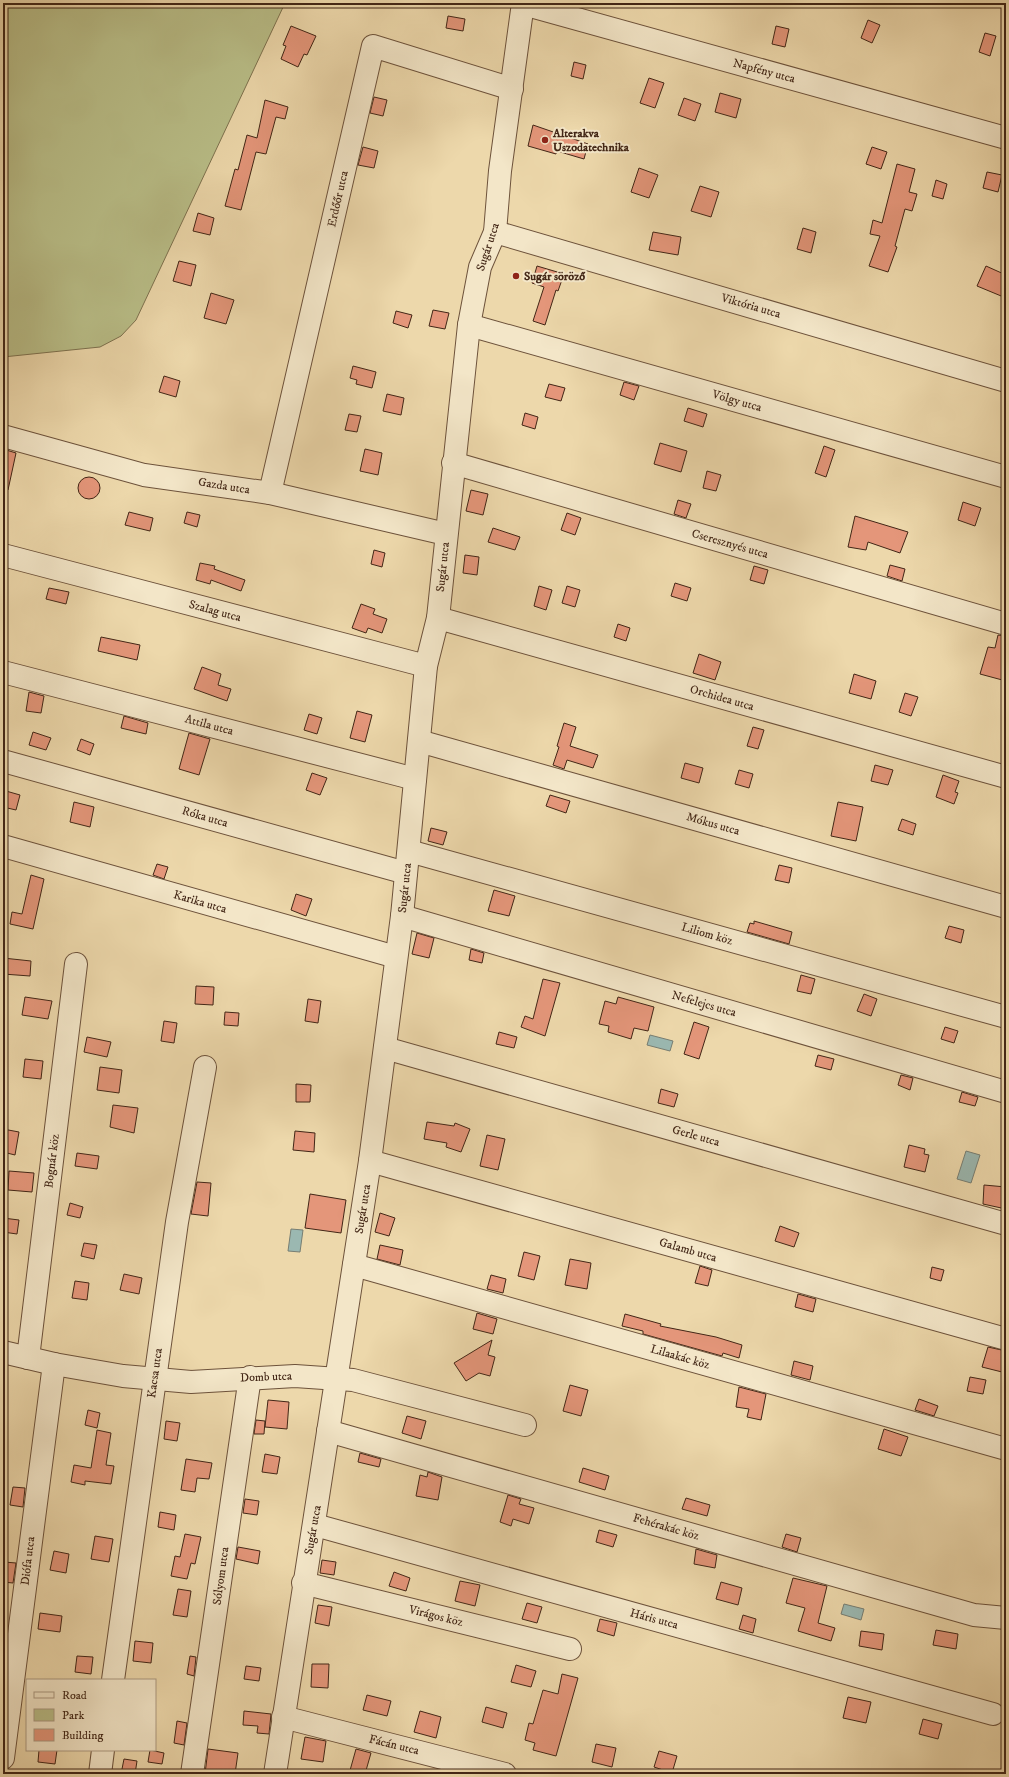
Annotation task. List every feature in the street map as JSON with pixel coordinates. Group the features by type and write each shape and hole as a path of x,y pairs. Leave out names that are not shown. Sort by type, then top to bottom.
{"street":[{"name":"Sugár utca","path":"275,1774 303,1583 315,1525 335,1379 370,1161 402,916 426,666 438,618 453,464 469,325 480,268 495,232 500,171 523,4"},
{"name":"Napfény utca","path":"523,4 1006,138"},
{"name":"Erdőőr utca","path":"270,493 373,46 512,89"},
{"name":"Viktória utca","path":"495,232 1006,381"},
{"name":"Völgy utca","path":"469,325 1006,477"},
{"name":"Gazda utca","path":"3,436 144,474 270,493 446,534"},
{"name":"Cseresznyés utca","path":"453,464 1006,624"},
{"name":"Szalag utca","path":"3,555 426,666"},
{"name":"Orchidea utca","path":"438,618 1006,777"},
{"name":"Attila utca","path":"3,672 415,779"},
{"name":"Mókus utca","path":"419,741 1006,907"},
{"name":"Róka utca","path":"3,761 406,873"},
{"name":"Karika utca","path":"3,846 396,957"},
{"name":"Liliom köz","path":"409,851 1006,1017"},
{"name":"Nefelejcs utca","path":"402,916 1006,1092"},
{"name":"Bognár köz","path":"28,1358 76,964"},
{"name":"Gerle utca","path":"385,1048 1006,1224"},
{"name":"Kacsa utca","path":"113,1679 177,1222 205,1067"},
{"name":"Galamb utca","path":"370,1161 1006,1339"},
{"name":"Lilaakác köz","path":"354,1265 1006,1449"},
{"name":"Domb utca","path":"3,1352 54,1364 123,1376 191,1382 250,1377 295,1376 353,1380 525,1425"},
{"name":"Diófa utca","path":"3,1758 54,1364"},
{"name":"Sólyom utca","path":"192,1774 250,1377"},
{"name":"Fehérakác köz","path":"328,1431 974,1615 1006,1618"},
{"name":"Háris utca","path":"315,1525 993,1714"},
{"name":"Virágos köz","path":"303,1583 570,1649"},
{"name":"Fácán utca","path":"284,1717 505,1774"},
{"path":"100,1774 103,1751"}],"green space":[{"path":"3,3 285,3 136,320 121,336 100,347 3,357"}],"water":[{"path":"650,1035 673,1041 670,1051 647,1045"},
{"path":"966,1151 980,1155 971,1183 957,1179"},
{"path":"291,1229 303,1230 300,1252 288,1251"},
{"path":"844,1604 864,1609 861,1620 841,1614"}],"building":[{"path":"448,16 465,19 463,31 446,28"},
{"path":"868,20 880,25 872,43 861,38"},
{"path":"291,26 316,36 307,55 304,54 298,67 281,59 286,46 283,45"},
{"path":"776,26 789,29 785,47 772,44"},
{"path":"985,33 996,36 990,56 979,52"},
{"path":"574,62 586,65 583,79 571,76"},
{"path":"649,78 664,83 655,108 640,103"},
{"path":"720,93 741,99 736,118 715,112"},
{"path":"374,97 387,100 383,116 370,113"},
{"path":"684,98 701,104 695,121 678,115"},
{"path":"265,100 288,107 285,119 276,117 266,154 256,152 241,210 225,206 235,169 238,170 247,135 257,138"},
{"path":"533,125 588,144 584,159 557,151 556,154 528,146"},
{"path":"363,147 378,151 374,168 358,165"},
{"path":"872,147 887,152 881,169 866,164"},
{"path":"897,164 915,169 909,192 917,194 912,211 905,209 895,246 897,247 888,272 869,266 880,236 870,234 873,220 882,223"},
{"path":"639,168 658,175 649,198 631,192"},
{"path":"987,172 1002,175 998,192 983,188"},
{"path":"936,180 947,184 943,199 932,196"},
{"path":"700,186 719,192 711,217 691,211"},
{"path":"198,213 214,218 210,235 193,231"},
{"path":"803,228 816,232 811,253 797,249"},
{"path":"653,232 681,237 678,255 649,250"},
{"path":"179,261 196,265 191,286 173,281"},
{"path":"537,266 564,274 558,291 556,290 545,325 533,321 544,287 532,283"},
{"path":"986,266 1006,275 1006,298 977,286"},
{"path":"211,293 234,300 226,324 204,318"},
{"path":"433,310 449,313 445,329 429,326"},
{"path":"396,311 412,315 408,328 393,323"},
{"path":"353,366 376,372 372,388 356,384 357,380 350,378"},
{"path":"164,376 180,381 176,397 159,392"},
{"path":"624,382 639,386 634,400 620,395"},
{"path":"549,384 565,388 561,401 545,397"},
{"path":"387,394 404,398 401,415 383,411"},
{"path":"688,408 707,414 703,427 684,421"},
{"path":"525,413 538,417 535,429 522,425"},
{"path":"349,414 361,416 357,432 345,430"},
{"path":"660,443 687,451 681,472 654,464"},
{"path":"824,446 835,450 826,477 815,473"},
{"path":"3,449 16,453 8,490 3,489"},
{"path":"365,449 382,453 378,475 360,471"},
{"path":"707,471 721,475 716,491 703,488"},
{"path":"89,477 97,480 100,488 97,496 89,499 81,496 78,488 81,480"},
{"path":"471,490 488,494 483,515 466,511"},
{"path":"678,500 691,504 686,518 674,514"},
{"path":"963,502 981,508 975,526 958,520"},
{"path":"129,512 153,518 150,531 125,525"},
{"path":"187,512 200,515 197,527 184,523"},
{"path":"567,513 581,518 575,535 561,530"},
{"path":"855,516 908,532 900,553 868,542 866,550 848,547"},
{"path":"493,528 520,537 515,550 488,542"},
{"path":"374,550 385,553 382,567 371,564"},
{"path":"465,555 479,557 477,575 463,573"},
{"path":"200,563 215,566 214,569 245,580 241,591 211,580 210,584 196,580"},
{"path":"890,565 905,569 902,581 887,576"},
{"path":"754,566 768,570 764,584 750,580"},
{"path":"675,583 691,588 687,601 671,596"},
{"path":"539,586 552,590 546,610 534,606"},
{"path":"567,586 580,590 575,607 562,603"},
{"path":"49,588 69,592 66,604 46,599"},
{"path":"361,604 375,609 373,614 387,619 382,633 368,628 366,633 352,628"},
{"path":"618,624 630,628 626,641 614,637"},
{"path":"998,635 1006,636 1006,681 980,674 988,647 995,648"},
{"path":"101,637 140,645 137,660 98,651"},
{"path":"699,654 721,662 715,680 693,673"},
{"path":"202,667 221,674 218,685 231,689 227,701 194,689"},
{"path":"854,674 876,681 871,699 849,693"},
{"path":"29,692 44,696 41,713 26,711"},
{"path":"905,693 918,697 911,716 899,712"},
{"path":"357,711 372,715 365,742 350,738"},
{"path":"309,714 322,718 317,734 304,730"},
{"path":"124,716 148,723 146,734 121,728"},
{"path":"564,723 576,727 570,746 598,755 593,768 567,760 564,769 553,765 559,747 557,746"},
{"path":"753,727 764,730 758,749 747,746"},
{"path":"33,732 51,738 46,750 29,745"},
{"path":"189,733 210,739 199,775 179,769"},
{"path":"81,739 94,744 90,755 77,750"},
{"path":"685,763 703,768 699,783 681,778"},
{"path":"875,765 893,770 888,785 871,781"},
{"path":"739,770 753,774 749,788 735,784"},
{"path":"312,773 327,778 320,795 306,790"},
{"path":"943,775 959,781 955,792 958,793 954,804 936,797"},
{"path":"6,791 20,795 16,810 3,807"},
{"path":"550,795 570,801 566,813 546,806"},
{"path":"74,802 94,807 90,827 70,822"},
{"path":"838,802 863,807 856,841 831,836"},
{"path":"902,819 916,824 913,835 898,830"},
{"path":"431,828 447,832 443,845 428,841"},
{"path":"157,864 168,867 164,879 153,875"},
{"path":"779,865 792,868 789,883 775,880"},
{"path":"31,875 44,879 33,929 10,924 12,912 22,914"},
{"path":"494,890 515,896 509,916 488,911"},
{"path":"296,894 312,899 306,916 291,910"},
{"path":"754,921 792,932 789,944 747,932 750,923 754,924"},
{"path":"949,926 964,930 961,943 945,938"},
{"path":"417,933 434,938 429,958 412,954"},
{"path":"471,949 484,953 482,963 469,960"},
{"path":"3,958 31,961 30,976 3,974"},
{"path":"801,975 815,979 811,994 797,991"},
{"path":"543,979 560,983 545,1036 521,1027 525,1016 533,1019"},
{"path":"196,986 214,987 213,1005 195,1004"},
{"path":"864,994 877,999 871,1016 857,1011"},
{"path":"25,997 52,1001 48,1019 22,1015"},
{"path":"618,997 654,1007 648,1031 634,1028 631,1039 608,1032 609,1026 599,1024 605,1001 616,1004"},
{"path":"308,999 321,1001 318,1023 305,1021"},
{"path":"225,1012 239,1013 238,1026 224,1025"},
{"path":"164,1021 177,1023 174,1043 161,1041"},
{"path":"694,1022 709,1027 699,1059 684,1054"},
{"path":"945,1027 958,1031 954,1043 941,1039"},
{"path":"499,1032 517,1037 514,1048 496,1044"},
{"path":"87,1037 111,1042 107,1057 84,1052"},
{"path":"818,1055 834,1059 831,1070 815,1066"},
{"path":"25,1059 43,1061 41,1079 23,1077"},
{"path":"100,1067 122,1070 119,1093 97,1090"},
{"path":"901,1075 913,1078 910,1090 898,1085"},
{"path":"296,1084 311,1085 310,1102 296,1102"},
{"path":"661,1089 678,1094 674,1107 658,1103"},
{"path":"962,1092 978,1097 975,1106 959,1102"},
{"path":"113,1105 138,1108 134,1133 110,1127"},
{"path":"427,1122 454,1126 455,1123 470,1129 461,1152 446,1147 447,1143 424,1139"},
{"path":"3,1129 19,1132 15,1155 3,1152"},
{"path":"295,1131 315,1133 314,1152 293,1150"},
{"path":"487,1135 505,1139 498,1170 480,1166"},
{"path":"909,1145 925,1149 924,1154 929,1155 925,1172 904,1167"},
{"path":"77,1153 99,1156 97,1169 75,1166"},
{"path":"9,1171 34,1173 32,1192 8,1190"},
{"path":"197,1182 211,1183 208,1216 191,1214"},
{"path":"984,1185 1006,1187 1006,1209 983,1204"},
{"path":"310,1194 346,1200 341,1233 305,1228"},
{"path":"70,1203 83,1207 80,1218 67,1215"},
{"path":"380,1213 395,1218 389,1236 375,1232"},
{"path":"3,1218 19,1220 17,1234 3,1232"},
{"path":"780,1226 799,1233 794,1247 775,1241"},
{"path":"84,1243 97,1245 94,1259 81,1256"},
{"path":"380,1245 403,1250 400,1265 377,1259"},
{"path":"524,1252 540,1256 534,1280 518,1276"},
{"path":"570,1259 591,1263 587,1289 565,1285"},
{"path":"700,1266 712,1270 708,1286 695,1283"},
{"path":"932,1267 944,1270 941,1281 930,1278"},
{"path":"124,1274 142,1278 139,1294 120,1290"},
{"path":"491,1275 506,1279 503,1293 487,1289"},
{"path":"75,1281 89,1283 87,1300 72,1298"},
{"path":"798,1294 816,1299 813,1312 795,1307"},
{"path":"477,1313 497,1319 493,1334 473,1329"},
{"path":"625,1314 661,1324 660,1326 716,1337 742,1345 739,1358 723,1353 722,1356 643,1334 643,1331 622,1326"},
{"path":"492,1340 488,1355 495,1357 490,1376 479,1373 466,1381 454,1363"},
{"path":"988,1347 1006,1351 1002,1372 982,1367"},
{"path":"794,1361 813,1366 810,1380 791,1375"},
{"path":"970,1377 986,1380 983,1394 967,1391"},
{"path":"570,1385 588,1390 581,1416 563,1411"},
{"path":"739,1387 766,1394 761,1420 747,1417 749,1409 736,1407"},
{"path":"919,1399 938,1406 934,1416 915,1410"},
{"path":"268,1400 289,1402 287,1429 265,1427"},
{"path":"88,1410 100,1413 97,1428 85,1425"},
{"path":"407,1416 426,1421 421,1439 402,1433"},
{"path":"256,1420 265,1421 264,1434 254,1434"},
{"path":"166,1421 180,1423 177,1441 164,1439"},
{"path":"884,1429 908,1437 901,1456 878,1449"},
{"path":"97,1430 111,1433 106,1465 114,1466 111,1484 85,1481 85,1485 71,1482 74,1465 91,1468"},
{"path":"360,1453 381,1459 379,1467 358,1462"},
{"path":"265,1454 280,1457 277,1474 262,1472"},
{"path":"186,1459 212,1463 209,1479 197,1478 195,1492 181,1490"},
{"path":"583,1468 609,1476 605,1490 579,1482"},
{"path":"428,1472 442,1477 438,1500 416,1496 420,1475 427,1477"},
{"path":"13,1487 25,1488 23,1507 10,1505"},
{"path":"508,1495 521,1499 519,1504 534,1508 529,1524 513,1519 511,1526 500,1522"},
{"path":"686,1498 710,1505 707,1516 682,1509"},
{"path":"245,1499 259,1501 257,1515 243,1513"},
{"path":"160,1512 176,1515 174,1530 158,1527"},
{"path":"599,1530 617,1535 613,1547 596,1542"},
{"path":"185,1534 201,1537 195,1564 191,1563 187,1579 171,1576 175,1556 180,1557"},
{"path":"786,1534 801,1538 797,1552 782,1547"},
{"path":"95,1536 113,1539 109,1562 91,1559"},
{"path":"238,1547 260,1551 258,1564 236,1559"},
{"path":"696,1549 717,1555 715,1568 694,1564"},
{"path":"54,1551 69,1554 66,1573 50,1570"},
{"path":"322,1560 336,1562 334,1575 320,1573"},
{"path":"4,1562 16,1563 13,1583 3,1582"},
{"path":"394,1572 410,1578 406,1591 389,1586"},
{"path":"793,1578 827,1586 818,1623 835,1628 831,1641 798,1631 805,1608 786,1603"},
{"path":"460,1581 480,1585 475,1606 455,1601"},
{"path":"721,1582 742,1588 738,1605 716,1599"},
{"path":"178,1589 191,1591 187,1617 173,1615"},
{"path":"527,1603 542,1607 537,1623 522,1619"},
{"path":"318,1605 332,1607 329,1626 315,1623"},
{"path":"40,1613 62,1616 60,1632 38,1629"},
{"path":"743,1615 756,1619 753,1633 739,1629"},
{"path":"600,1619 617,1623 614,1636 597,1631"},
{"path":"936,1630 958,1634 956,1649 933,1645"},
{"path":"861,1631 884,1634 882,1650 859,1646"},
{"path":"135,1641 153,1643 151,1663 133,1661"},
{"path":"77,1656 93,1657 91,1674 75,1672"},
{"path":"190,1656 196,1657 194,1676 187,1674"},
{"path":"312,1664 329,1664 328,1688 311,1687"},
{"path":"516,1665 536,1671 531,1687 511,1682"},
{"path":"246,1666 261,1668 259,1681 244,1679"},
{"path":"562,1674 578,1678 556,1756 533,1750 535,1743 525,1740 529,1723 533,1724 543,1690 558,1694"},
{"path":"367,1695 391,1701 387,1716 363,1710"},
{"path":"848,1697 871,1702 866,1723 843,1718"},
{"path":"486,1707 507,1713 503,1728 482,1722"},
{"path":"244,1711 271,1714 269,1734 257,1733 258,1726 243,1725"},
{"path":"420,1711 441,1717 436,1738 414,1732"},
{"path":"923,1719 942,1724 938,1739 919,1734"},
{"path":"177,1721 187,1723 184,1745 174,1743"},
{"path":"305,1737 326,1741 323,1762 301,1759"},
{"path":"596,1744 616,1748 612,1767 592,1762"},
{"path":"208,1749 238,1753 235,1774 205,1774"},
{"path":"356,1749 371,1753 365,1774 349,1774"},
{"path":"39,1751 57,1751 55,1764 38,1762"},
{"path":"150,1751 164,1753 162,1764 148,1762"},
{"path":"659,1751 677,1756 672,1773 654,1767"},
{"path":"124,1759 137,1761 135,1774 121,1774"}],"place":[{"name":"Alterakva Uszodatechnika","path":"545,140"},
{"name":"Sugár söröző","path":"516,276"}]}
